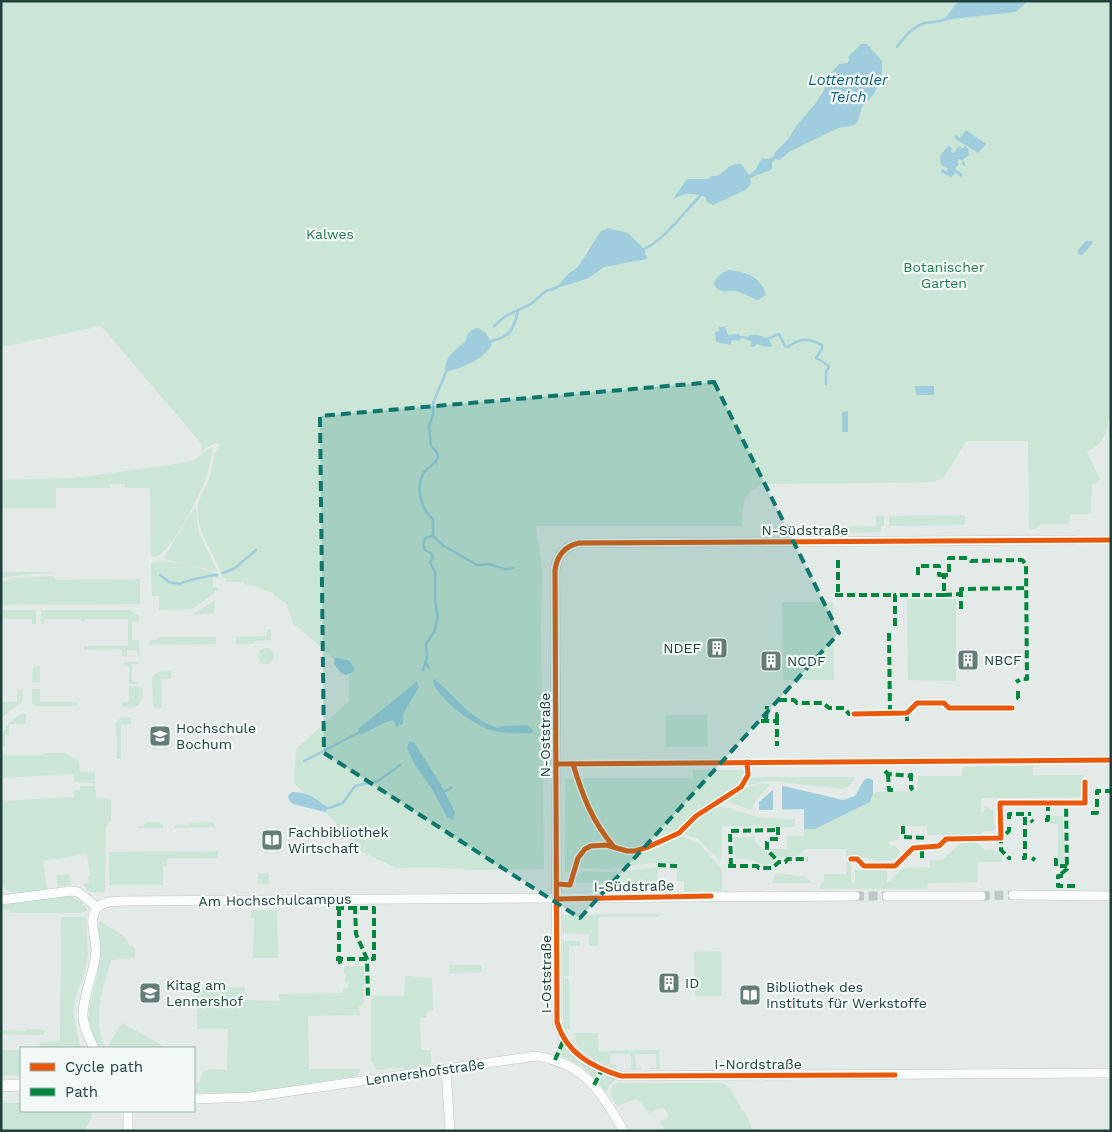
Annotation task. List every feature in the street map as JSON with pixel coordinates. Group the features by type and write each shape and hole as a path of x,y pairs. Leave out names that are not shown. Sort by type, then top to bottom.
{"street":[{"name":"N-Südstraße","path":"555,570 560,554 571,545 579,543 1072,540"},
{"name":"N-Oststraße","path":"555,570 557,899"},
{"path":"1,900 71,891 78,892 97,907 93,917 96,948 95,962 86,995 83,1017 94,1047"},
{"path":"1013,895 1111,896"},
{"name":"I-Südstraße","path":"557,899 855,896"},
{"path":"888,896 980,896"},
{"name":"Am Hochschulcampus","path":"97,907 103,903 122,902 557,899"},
{"name":"I-Oststraße","path":"557,899 557,1022 560,1031 571,1048 584,1060 602,1070 621,1076"},
{"name":"Lennershofstraße","path":"195,1099 250,1097 536,1056 555,1060 576,1069 594,1085 624,1131"},
{"path":"446,1069 450,1131"},
{"name":"I-Nordstraße","path":"621,1076 1111,1073"},
{"path":"1,1086 20,1086"},
{"path":"128,1112 128,1131"}],"highlighted area":[{"path":"714,382 839,633 580,918 324,753 320,416"}],"green space":[{"name":"Kalwes","path":"1,1 958,1 944,20 1016,12 1028,1 1111,1 1111,421 1109,417 1101,442 1087,452 1100,479 1096,484 1092,484 1091,514 1070,514 1069,524 1040,524 1036,529 1029,529 1028,441 966,441 944,477 934,482 764,484 752,490 745,500 742,512 742,526 536,526 542,569 544,869 396,868 358,850 331,818 294,783 296,749 349,701 349,673 294,625 287,607 288,605 274,595 274,593 260,589 260,587 244,584 244,582 226,582 226,578 222,578 203,534 198,515 199,501 210,477 215,455 220,444 215,443 201,451 201,443 101,326 1,347","holes":["849,60 873,95 862,107 855,125 838,128 789,152 780,160 775,159 766,173 758,173 751,178 750,185 746,190 713,205 699,195 682,194 687,179 703,180 714,177 724,172 727,168 749,175 755,170 762,158 768,159 773,157 775,152 788,139 815,104 824,90 828,77","588,248 647,258 604,267 587,279 557,287 568,274 577,268"]},
{"path":"213,447 205,480 194,504 171,543 157,557 151,557 150,488 125,488 125,484 110,484 110,488 56,488 56,508 1,508 1,480 73,478 176,464 193,461"},
{"path":"196,508 199,533 218,572 164,558 190,514"},
{"path":"965,515 965,525 889,526 889,516"},
{"path":"876,516 884,516 884,526 881,526 881,532 763,534 763,528 876,526"},
{"path":"163,561 189,565 218,574 220,578 213,577 213,587 218,587 218,591 215,591 215,593 192,609 159,610 159,596 152,596 151,563"},
{"path":"1,572 56,572 1,579"},
{"path":"53,576 56,580 140,579 140,604 1,605 1,582 15,578"},
{"path":"907,599 956,599 956,681 908,680"},
{"path":"215,600 214,614 193,614"},
{"path":"782,602 833,602 834,680 783,680"},
{"path":"1,610 36,610 36,624 32,624 32,619 1,619"},
{"path":"41,610 130,610 139,615 139,621 132,622 132,640 139,640 140,655 138,657 137,650 127,650 127,657 122,656 122,649 84,650 84,646 128,646 128,619 85,619 85,621 81,621 81,619 44,619 44,624 41,624"},
{"path":"267,629 271,629 271,640 254,641 254,644 236,644 236,637 267,636"},
{"path":"158,637 216,637 216,644 149,645 150,640 157,640"},
{"path":"263,648 269,648 274,653 272,662 263,664 258,659 258,653"},
{"path":"125,662 137,662 139,664 132,664 132,681 139,682 138,684 129,684 129,666 123,666"},
{"path":"40,666 40,683 32,682 33,667"},
{"path":"171,671 171,679 161,679 162,708 155,708 153,705 152,677 158,672"},
{"path":"129,686 143,687 141,701 132,707 122,706 122,702 129,702"},
{"path":"17,689 23,690 22,703 9,711 1,719 1,702 17,702"},
{"path":"32,689 40,689 40,702 77,702 77,706 34,706 32,704"},
{"path":"26,713 26,724 9,724 16,717"},
{"path":"666,715 707,715 708,747 666,747"},
{"path":"122,717 131,717 131,724 121,725 121,759 117,759 116,722"},
{"path":"9,724 9,735 5,735 5,747 3,746 3,735"},
{"path":"43,753 65,753 79,761 80,772 95,772 95,783 74,782 73,774 1,778 1,754 42,755"},
{"path":"1033,766 1033,775 1083,775 1083,797 981,798 981,812 983,813 985,807 994,810 993,822 996,827 993,831 984,831 980,835 927,835 927,826 899,826 899,840 889,841 889,845 895,846 900,851 897,857 886,861 851,855 851,882 855,882 855,870 887,870 887,882 891,882 894,876 902,869 912,867 930,868 930,860 943,859 963,842 973,841 985,850 992,849 1002,856 1002,862 978,862 977,882 928,883 927,889 820,889 821,883 824,882 824,874 847,874 846,849 804,849 800,854 779,858 770,849 787,849 787,836 803,836 804,829 815,829 870,802 873,794 877,792 917,790 918,776 962,776 963,767"},
{"path":"693,770 744,770 745,774 736,789 701,811 672,835 637,849 614,845 593,816 582,789 584,778 693,778"},
{"path":"748,777 854,777 854,781 847,788 842,789 771,781 746,785"},
{"path":"565,779 575,779 585,804 605,843 589,845 582,849 579,852 573,872 565,872"},
{"path":"771,784 756,800 751,810 725,800 734,792 759,785"},
{"path":"80,786 95,786 96,798 111,799 111,821 106,826 105,893 88,891 83,884 89,883 88,876 90,876 87,854 43,861 47,889 18,893 12,892 1,885 1,801 74,797 74,790 80,790"},
{"path":"716,807 765,818 795,819 795,827 722,826 721,861 698,839 683,832 698,817"},
{"path":"1050,816 1063,816 1064,865 1057,865 1058,824 1050,824"},
{"path":"146,822 159,822 163,824 163,828 139,828 139,826 144,826"},
{"path":"213,822 215,827 174,828 175,825"},
{"path":"679,836 696,841 722,870 722,891 684,892 684,881 677,881 677,863 651,863 608,869 584,868 576,871 580,859 585,852 592,848 636,852"},
{"path":"734,837 755,837 755,841 773,860 772,863 764,865 750,859 735,858"},
{"path":"218,851 218,858 167,858 167,866 163,867 163,885 109,885 109,852"},
{"path":"658,867 658,883 576,883 576,874 585,871 610,872"},
{"path":"258,873 269,873 269,884 258,884"},
{"path":"778,873 806,877 812,883 772,883 775,875"},
{"path":"69,874 71,885 58,887 56,875"},
{"path":"68,895 82,903 87,911 80,913 9,913 9,910 1,910 1,904"},
{"path":"253,910 277,910 278,958 253,958 254,918 251,918 251,912"},
{"path":"659,914 659,917 598,917 598,946 589,946 589,934 563,933 562,915"},
{"path":"61,917 86,917 88,955 73,1012 80,1047 39,1047 40,1042 60,1041"},
{"path":"100,921 126,938 130,946 135,948 135,958 111,960 108,970 99,1015 99,1027 106,1047 99,1047 90,1027 89,1018 89,1009 98,970 100,947 98,924"},
{"path":"563,941 580,941 580,946 569,946 569,976 563,977"},
{"path":"721,951 722,996 695,996 694,952"},
{"path":"449,965 482,965 482,972 449,974"},
{"path":"364,966 364,1002 359,1007 360,1015 308,1016 309,1069 361,1069 357,1076 252,1093 195,1093 195,1083 199,1083 203,1071 212,1069 227,1070 228,1029 197,1029 198,988 245,987 245,1000 280,1001 279,994 343,993 343,988 348,988 348,983 345,983 346,974 344,974 344,967"},
{"path":"405,976 432,978 433,1010 427,1011 427,1018 420,1018 421,1050 431,1050 431,1063 430,1065 404,1070 403,1067 377,1070 371,1061 371,996 404,996"},
{"path":"563,979 569,979 570,1029 564,1029 563,1023"},
{"path":"122,1023 165,1047 110,1047 108,1046"},
{"path":"27,1029 46,1030 43,1035 1,1034 1,1030 27,1031"},
{"path":"574,1033 598,1033 599,1051 659,1050 660,1069 650,1069 656,1068 656,1054 635,1054 636,1068 641,1068 641,1070 625,1069 631,1068 631,1054 610,1054 610,1064 616,1065 616,1068 603,1063 589,1056 578,1046"},
{"path":"564,1046 578,1061 597,1073 595,1078 583,1067 560,1055 561,1048"},
{"path":"1,1050 20,1050 20,1076 1,1076"},
{"path":"604,1075 616,1079 609,1085 606,1095 599,1083"},
{"path":"616,1083 722,1083 729,1088 742,1111 745,1112 753,1131 665,1131 660,1122 669,1117 663,1107 649,1114 641,1103 635,1099 617,1106 611,1091 611,1088"},
{"path":"1,1103 20,1103 20,1112 94,1112 85,1131 1,1131"}],"water":[{"path":"958,1 1028,1 1016,12 944,20"},
{"name":"Lottentaler Teich","path":"861,44 867,44 882,61 882,80 873,95 862,107 855,125 838,128 789,152 780,160 775,159 772,163 772,169 751,178 750,185 746,190 713,205 707,202 705,197 692,194 682,195 673,199 687,179 708,179 735,164 741,164 749,175 755,170 762,158 768,159 773,157 775,152 788,139 815,104 824,90 828,77 839,64 847,63 848,57"},
{"path":"966,130 986,144 978,153 954,138 956,135 960,138"},
{"path":"948,146 952,148 951,152 954,153 959,146 968,148 969,155 963,160 965,166 961,164 963,161 959,159 957,162 959,164 955,169 963,174 961,177 956,173 951,177 941,172 942,169 946,171 948,168 941,165 940,156"},
{"path":"608,228 628,233 644,249 647,259 604,267 587,279 556,288 568,274 577,268 601,231"},
{"path":"1086,241 1093,241 1082,255 1078,254 1078,250"},
{"path":"728,270 741,272 757,279 766,295 758,300 737,291 719,290 714,284 716,278"},
{"path":"719,327 725,327 728,335 739,334 741,339 739,341 731,341 731,345 716,342 715,332 719,331"},
{"path":"478,328 486,333 492,344 488,350 478,359 445,372 445,366 451,354 465,342 471,331"},
{"path":"749,335 763,336 772,346 765,347 758,344 753,347 750,346 752,342 747,339"},
{"path":"915,386 934,386 934,395 916,395"},
{"path":"848,411 848,432 842,432 842,412"},
{"path":"335,658 348,660 355,668 353,672 346,675 341,673 334,664"},
{"path":"435,679 468,711 485,723 498,728 502,726 528,725 534,731 532,733 503,733 477,724 449,704 436,688 433,681"},
{"path":"417,681 419,687 403,714 403,724 396,727 394,720 362,734 358,733 358,729"},
{"path":"409,741 414,742 441,785 455,812 453,820 447,817 432,789 415,765 407,748"},
{"path":"868,778 873,780 873,794 870,802 815,829 804,829 804,809 759,810 759,802 779,785 843,800 855,796 864,780"},
{"path":"292,792 308,795 329,808 325,812 293,804 288,796"}],"pier":[{"path":"778,782 782,783 782,812 773,812 773,786"}],"waterway":[{"path":"897,47 913,29 925,23 946,19"},
{"path":"641,250 649,247 665,234 701,195"},
{"path":"494,326 507,315 531,304 546,291 558,287"},
{"path":"491,341 503,337 511,331 518,310"},
{"path":"767,339 779,334 785,346 788,347 805,340 822,345 822,349 816,358 829,367 826,371 826,384"},
{"path":"741,337 747,338"},
{"path":"423,670 427,658 426,644 434,632 438,617 435,600 435,572 430,562 433,557 431,553 425,550 423,545 425,538 433,536 433,519 422,503 420,483 425,471 438,458 437,453 431,446 429,426 433,415 433,403 447,370"},
{"path":"433,536 444,546 477,565 489,564 505,569 514,568"},
{"path":"223,573 235,568 256,550"},
{"path":"160,575 169,582 180,584 217,575"},
{"path":"426,663 429,668"},
{"path":"304,761 360,732"},
{"path":"329,808 343,803 355,786 378,781 400,765"},
{"path":"443,792 451,788"}],"tunnel":[{"path":"981,896 1013,895"},
{"path":"855,896 887,896"}],"marked path":[{"path":"895,626 895,595 944,595 944,575 949,575 949,558 967,558 971,561 1022,560 1026,564 1027,679 1021,679 1016,682"},
{"path":"838,560 838,595"},
{"path":"918,575 918,566 939,566 939,575 944,575"},
{"path":"961,594 961,589 1026,588"},
{"path":"944,595 961,594 961,612"},
{"path":"835,595 895,595"},
{"path":"889,633 890,714"},
{"path":"1018,691 1018,698 1022,701"},
{"path":"779,700 794,700 797,703 823,703 829,708 844,708 849,714 858,713"},
{"path":"766,721 767,706"},
{"path":"907,713 907,725"},
{"path":"777,721 777,714 782,714"},
{"path":"761,721 777,721 777,746"},
{"path":"885,771 888,774 911,776"},
{"path":"911,773 911,788 913,790"},
{"path":"888,774 889,790 895,790"},
{"path":"1091,813 1097,813 1097,791 1111,791"},
{"path":"1045,820 1048,820 1048,803"},
{"path":"1061,874 1067,869 1066,803"},
{"path":"1009,819 1009,814 1031,814"},
{"path":"1022,858 1025,858 1025,814"},
{"path":"903,826 903,837 927,838"},
{"path":"778,827 778,839 770,839 767,842 767,850 779,862"},
{"path":"1009,827 1009,831 1001,838 1001,850 1011,858"},
{"path":"731,866 730,831 778,830"},
{"path":"922,848 922,858"},
{"path":"728,866 772,868 779,862 785,862 788,859 808,859"},
{"path":"1054,860 1056,860 1056,866 1067,866"},
{"path":"658,865 677,866"},
{"path":"1063,876 1058,876 1058,886 1076,886"},
{"path":"355,906 356,934 367,959 368,997"},
{"path":"336,908 374,908 374,959 336,959"},
{"path":"339,908 339,959 341,965"},
{"path":"555,1060 564,1039"},
{"path":"594,1085 602,1070"}],"cycle path":[{"path":"895,1075 621,1076 590,1063 574,1050 561,1033 557,1022 555,570 558,560 562,552 579,543 1111,540"},
{"path":"854,714 907,713 917,703 944,703 949,708 1012,708"},
{"path":"556,764 1111,760"},
{"path":"557,884 570,885 578,858 585,849 591,846 606,845 627,851 635,851 679,833 696,816 741,787 748,775 747,762"},
{"path":"573,764 589,808 600,828 614,847"},
{"path":"851,859 857,859 864,866 895,866 913,848 939,846 946,839 1001,838 1000,803 1085,803 1085,782"},
{"path":"557,899 711,896"}],"place":[{"name":"NDEF","path":"717,648"},
{"name":"NBCF","path":"968,660"},
{"name":"NCDF","path":"771,661"},
{"name":"Hochschule Bochum","path":"160,736"},
{"name":"Fachbibliothek Wirtschaft","path":"272,840"},
{"name":"ID","path":"669,983"},
{"name":"Kitag am Lennershof","path":"150,993"},
{"name":"Bibliothek des Instituts für Werkstoffe","path":"750,995"}],"park label":[{"name":"Botanischer Garten","path":"944,276"}]}
